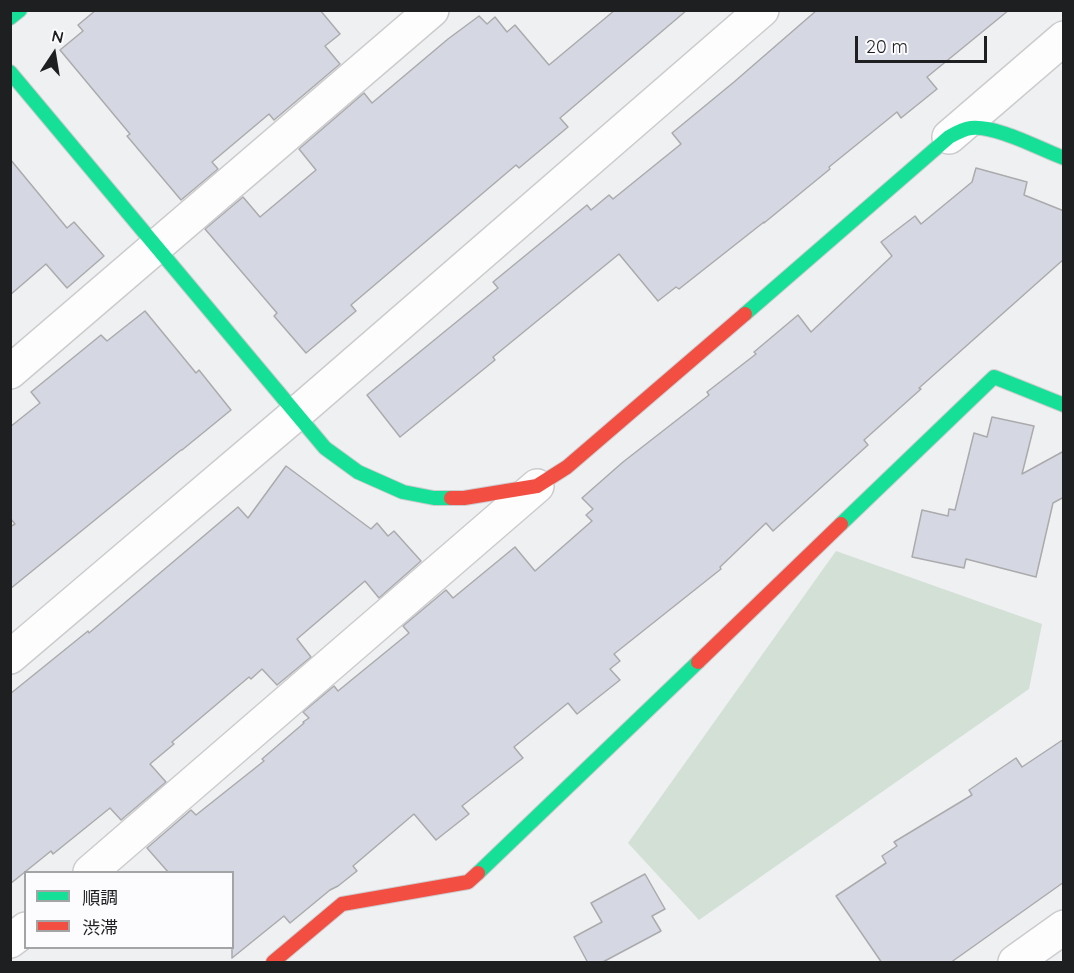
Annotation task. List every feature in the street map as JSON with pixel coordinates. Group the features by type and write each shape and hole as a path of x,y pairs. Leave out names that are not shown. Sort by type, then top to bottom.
{"street":[{"path":"10,18 20,10"},
{"path":"10,372 432,10"},
{"path":"10,657 296,414 762,10"},
{"path":"92,871 537,486 567,467 1064,38"},
{"path":"10,72 325,448 358,472 403,492 434,498 464,498 537,486"},
{"path":"949,136 964,129 993,130 1064,159"},
{"path":"273,963 342,904 468,882 994,377 1064,405"},
{"path":"1015,963 1064,927"},
{"path":"10,941 24,930"}],"shaded area":[{"path":"836,551 1042,624 1029,689 699,920 628,843"}],"building":[{"path":"96,10 320,10 340,34 325,46 340,64 274,120 269,114 212,162 218,169 181,200 127,136 130,134 60,50 83,31 78,25"},
{"path":"615,10 687,10 560,118 568,127 519,168 516,165 351,305 356,311 306,353 274,316 277,313 205,229 243,197 260,217 316,170 299,149 364,93 372,103 479,16 487,24 495,17 507,32 515,25 549,65"},
{"path":"817,10 1009,10 927,77 937,89 901,118 897,112 764,223 679,289 676,287 658,301 619,254 493,357 495,360 400,437 367,395 498,288 493,282 587,205 591,210 609,195 613,199 681,144 672,133"},
{"path":"10,159 67,228 74,222 104,256 67,288 46,264 10,295"},
{"path":"976,168 1027,182 1024,195 1064,211 1064,259 919,388 921,389 864,440 868,445 773,531 766,523 720,567 721,569 614,654 620,661 610,669 620,680 577,714 568,703 514,747 523,758 462,806 469,814 436,840 414,814 353,866 357,871 290,923 284,916 232,958 234,871 167,871 147,848 191,810 196,815 264,761 262,759 309,718 303,712 334,686 338,691 409,633 403,626 446,590 453,598 515,547 535,571 592,521 586,515 593,509 582,498 623,462 709,395 707,392 756,354 754,352 798,315 811,332 892,256 881,242 915,216 921,224 972,182"},
{"path":"145,311 196,373 199,370 231,410 10,589 10,527 15,524 10,518 10,427 40,403 31,392 101,335 107,341"},
{"path":"992,417 1034,426 1022,474 1064,451 1064,497 1053,503 1036,577 966,559 964,568 912,557 922,510 948,516 949,509 955,510 974,433 987,437"},
{"path":"286,466 371,529 377,523 388,536 394,531 421,561 379,598 365,581 297,639 311,657 277,685 262,669 251,679 249,677 172,742 174,744 150,764 166,782 121,820 110,808 53,854 51,851 10,884 10,694 88,631 89,633 238,507 248,518"},
{"path":"1064,739 1064,882 950,963 882,963 836,896 886,863 882,856 897,846 894,842 972,795 969,790 1016,758 1022,767"},
{"path":"645,874 665,909 652,916 661,931 601,963 588,963 574,937 602,922 591,903"}],"traffic: fast":[{"path":"10,18 20,10"},
{"path":"10,72 325,448 358,472 403,492 434,498 451,498"},
{"path":"745,314 949,137 965,129 993,130 1064,158"},
{"path":"841,524 994,377 1064,405"},
{"path":"478,873 698,662"}],"traffic: jam":[{"path":"451,498 537,486 567,467 745,314"},
{"path":"698,662 841,524"},
{"path":"273,962 342,904 468,882 478,873"}]}
